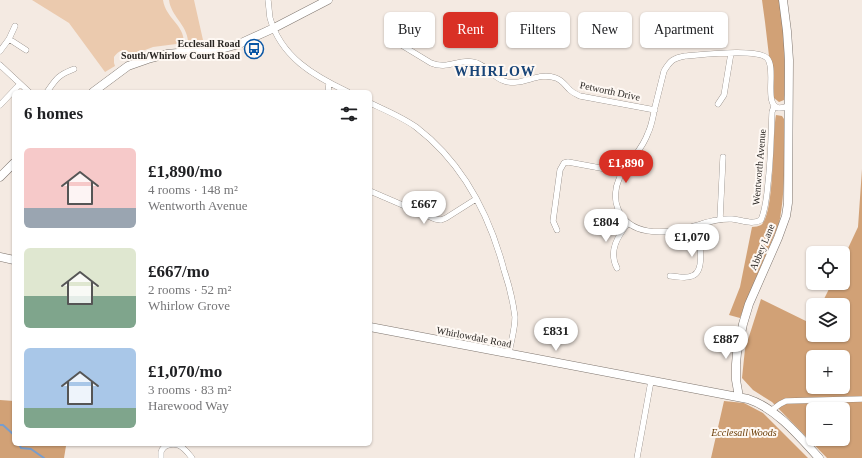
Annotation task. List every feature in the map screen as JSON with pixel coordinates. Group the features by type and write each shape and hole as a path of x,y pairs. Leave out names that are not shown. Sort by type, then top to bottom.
{"main road":[{"path":"95,90 128,66 167,54 221,49 239,44 328,0"},
{"name":"Abbey Lane","path":"739,396 736,380 737,353 749,304 778,238 786,216 788,203 788,46 783,0"},
{"path":"0,177 12,164"},
{"path":"0,257 12,260"},
{"name":"Whirlowdale Road","path":"372,327 651,381 739,396"},
{"path":"739,396 756,401 772,410 799,435 819,458"}],"street":[{"path":"268,0 270,18 285,48 297,62 329,83 344,90"},
{"path":"0,51 9,39 15,26"},
{"path":"9,39 26,50"},
{"name":"Petworth Drive","path":"406,48 437,66 446,66 469,61 476,62 498,78 512,83 548,76 564,82 569,90 580,96 655,110"},
{"path":"718,104 724,95 731,53"},
{"name":"Wentworth Avenue","path":"731,53 751,53 764,56 768,59 770,62 771,102 774,106 772,112 768,191 764,214 761,220 753,223 731,219 711,220 676,231 665,232 636,228 622,218 616,206 616,188 618,181 622,172 643,145 652,124 655,110 664,71 672,60 685,56 731,53"},
{"path":"0,64 27,90"},
{"path":"49,90 60,75 74,69"},
{"path":"328,90 329,83"},
{"path":"14,90 20,84"},
{"path":"0,105 12,92"},
{"path":"372,104 405,120 428,137 455,165 466,180 490,226 512,297 515,319 508,353"},
{"path":"774,106 779,108 788,106"},
{"path":"720,219 723,157"},
{"path":"556,230 552,221 560,170 564,163 568,162 622,172"},
{"path":"372,192 435,219 441,220 476,199"},
{"path":"616,268 613,257 614,244 617,237 628,223"},
{"path":"670,276 690,277 698,272 700,263 700,248 694,226"},
{"path":"637,458 651,381"},
{"path":"772,410 786,401 862,399"},
{"path":"180,446 192,458"}],"shaded area":[{"path":"32,0 163,0 165,7 181,31 184,43 153,47 132,55 125,50 120,51 114,57 115,66 105,72 69,23"},
{"path":"169,0 194,0 203,40 188,41 185,30 170,6"}],"green space":[{"path":"762,0 779,0 781,12 784,47 785,95 784,100 779,102 774,98 771,63"},
{"path":"776,115 782,116 784,119 784,185 779,224 740,318 729,315 740,287 752,227 761,225 766,218 769,206"},
{"name":"Ecclesall Woods","path":"862,169 862,458 827,458 815,446 850,446 850,402 806,402 806,437 772,402 753,390 742,378 745,349 761,299 806,321 806,342 850,342 850,298 824,298 828,290 850,290 849,246 858,227"},
{"path":"0,400 12,401 12,446 66,446 64,458 0,458"},
{"name":"Ecclesall Woods","path":"724,401 744,403 763,413 808,458 711,458"}],"waterway":[{"path":"0,425 3,425 12,433"},
{"path":"20,446 21,448 31,449 44,458"}],"place":[{"name":"Ecclesall Road South/Whirlow Court Road","path":"254,49"}],"district":[{"name":"WHIRLOW","path":"495,71"}]}
